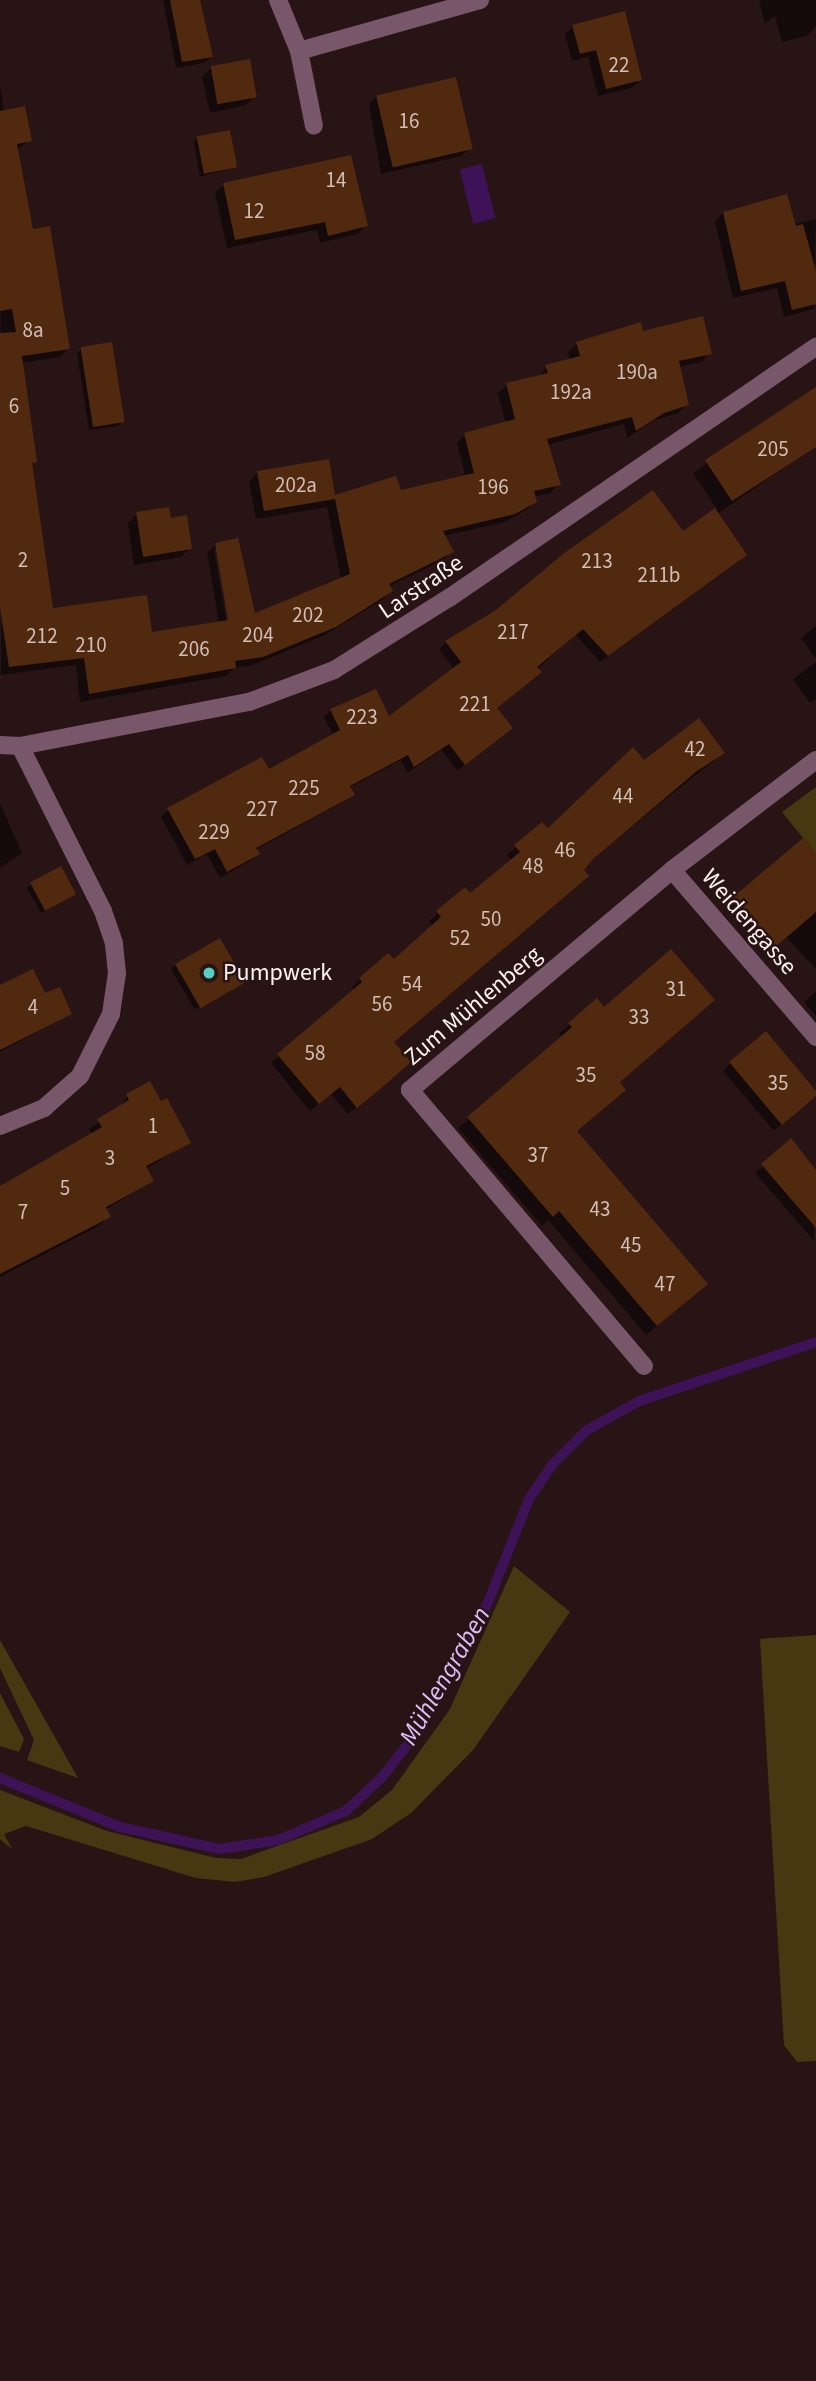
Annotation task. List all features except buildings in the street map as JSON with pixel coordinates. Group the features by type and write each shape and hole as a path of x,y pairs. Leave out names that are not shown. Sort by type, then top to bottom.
{"street":[{"path":"278,0 299,51 314,126"},
{"path":"299,51 480,0"},
{"name":"Larstraße","path":"0,745 20,746 249,702 334,670 450,598 816,347"},
{"path":"0,1126 44,1108 80,1076 111,1014 117,972 103,911 20,746"},
{"name":"Zum Mühlenberg","path":"644,1366 410,1090 672,870 816,760"},
{"name":"Weidengasse","path":"672,870 816,1037"}],"shaded area":[{"path":"482,164 496,218 473,224 460,170"},
{"path":"816,787 816,854 782,812"},
{"path":"514,1566 570,1612 473,1750 411,1813 372,1839 264,1877 235,1882 196,1878 26,1826 4,1834 12,1849 0,1839 0,1790 107,1831 216,1858 241,1859 359,1817 392,1790 450,1709"},
{"path":"816,1635 816,2061 797,2062 784,2045 760,1639"},
{"path":"0,1640 78,1778 27,1760 34,1740 0,1668"},
{"path":"0,1693 24,1739 19,1752 0,1746"}],"waterway":[{"name":"Mühlengraben","path":"0,1778 120,1827 220,1849 278,1840 346,1811 383,1776 423,1725 488,1602 529,1499 551,1466 587,1430 639,1401 816,1342"}],"place":[{"name":"Pumpwerk","path":"209,973"}]}
